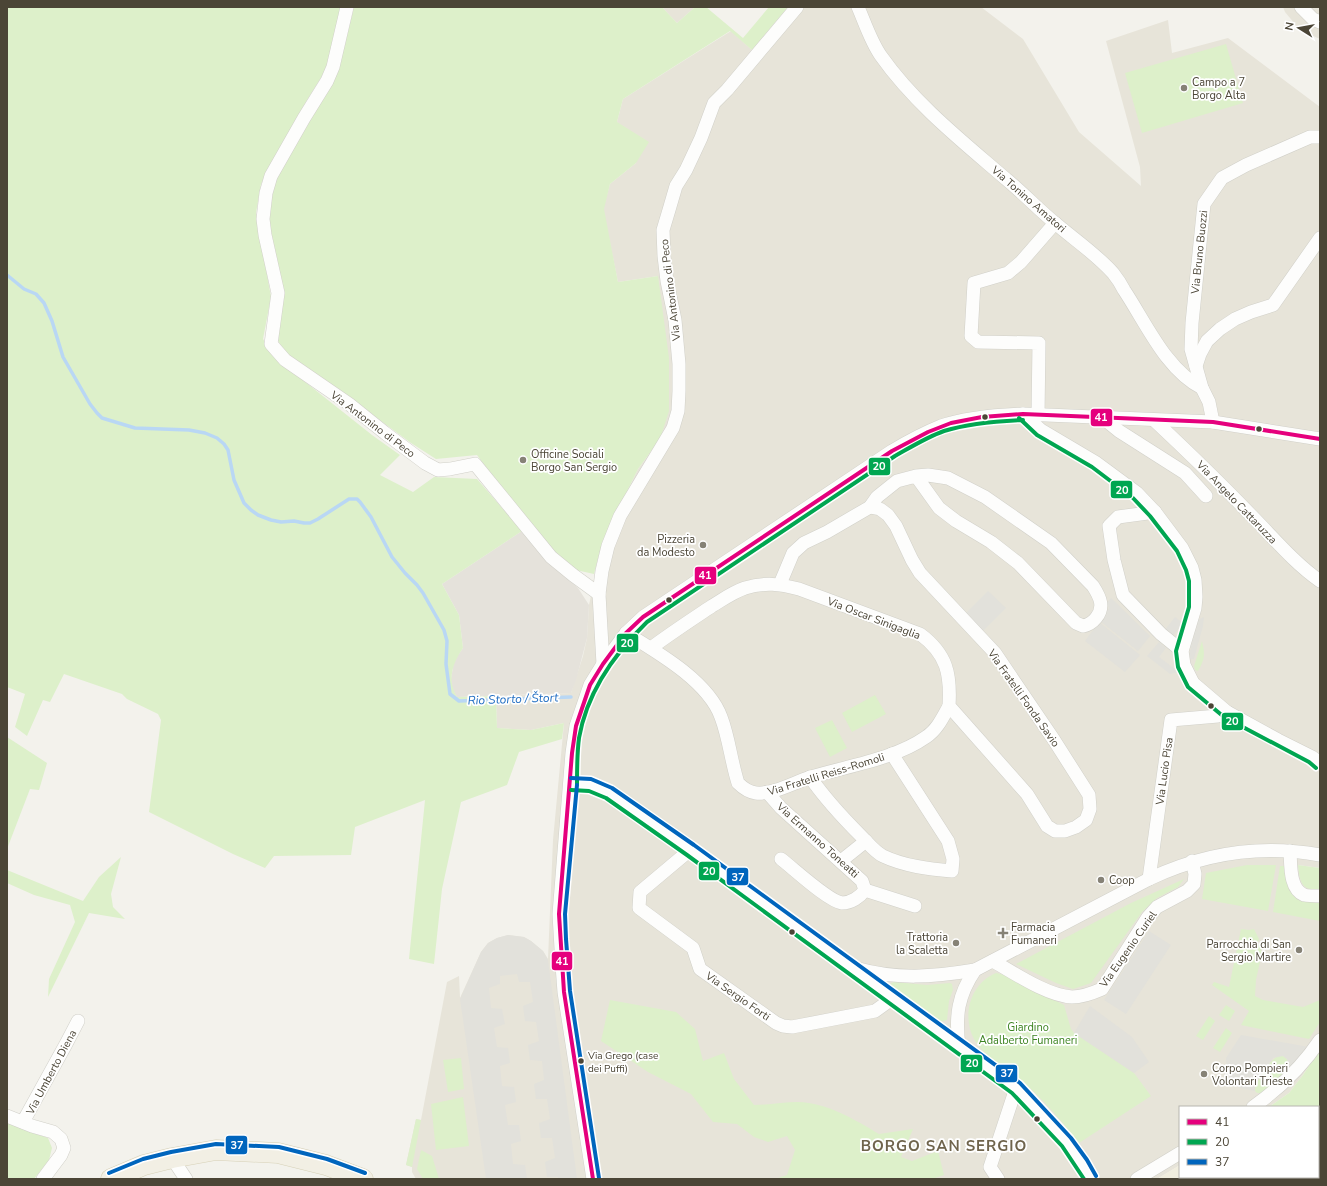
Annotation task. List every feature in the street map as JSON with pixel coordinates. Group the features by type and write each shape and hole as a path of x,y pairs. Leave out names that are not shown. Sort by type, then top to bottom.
{"main road":[{"path":"111,1179 144,1165 216,1150 278,1154 326,1165 363,1179"}],"street":[{"name":"Via Antonino di Peco","path":"347,7 333,67 327,81 271,176 266,193 263,218 264,235 278,293 271,344 285,360 349,404 425,463 438,470 475,464 552,557 599,594"},
{"name":"Via Antonino di Peco","path":"603,664 599,594 602,571 608,546 620,516 673,428 678,411 679,364 675,320 667,281 664,256 663,230 676,186 692,157 714,103 727,90 796,7"},
{"name":"Via Tonino Amatori","path":"858,7 880,55 904,85 956,137 1024,194 1055,223 1088,248 1113,273 1137,309 1156,342 1175,366 1194,384 1202,388"},
{"path":"1301,7 1313,19 1320,22"},
{"name":"Via Bruno Buozzi","path":"1213,422 1209,402 1202,388 1191,350 1192,323 1204,204 1222,178 1246,165 1310,136 1320,137"},
{"path":"1038,415 1039,343 978,342 971,336 974,283 1008,273 1021,262 1055,223"},
{"path":"1196,366 1207,341 1220,329 1235,319 1273,305 1320,238"},
{"path":"1023,414 1041,430 1095,462 1137,493 1167,526 1182,548 1192,568 1196,593 1195,608 1182,650 1184,665 1189,677 1198,688 1227,712 1312,757 1320,763"},
{"path":"593,1179 564,992 560,946 560,901 572,753 576,726 590,685 603,664 626,633 643,617 892,452 914,438 941,426 992,416 1023,414 1154,421 1213,422 1320,439"},
{"path":"1103,418 1119,431 1185,473 1206,496"},
{"name":"Via Angelo Cattaruzza","path":"1154,421 1216,479 1306,571 1320,581"},
{"path":"780,584 786,566 793,553 804,543 827,532 870,507 877,497 897,481 916,476 928,475 948,478 986,497 1051,543 1098,593 1102,608 1098,615 1089,625 1083,626 1076,623 1018,563 991,542 956,521 939,508 916,476"},
{"name":"Via Fratelli Fonda Savio","path":"870,507 880,509 888,515 920,573 995,653 1089,795 1090,809 1086,820 1076,827 1065,831 1055,831 1047,826 1027,794 949,706"},
{"path":"1155,512 1118,517 1109,526 1114,560 1123,596 1161,634 1182,650"},
{"name":"Via Oscar Sinigaglia","path":"651,648 674,631 744,588 780,584 799,589 920,634 931,642 942,656 948,673 950,689 949,706"},
{"name":"Via Fratelli Reiss-Romoli","path":"626,633 651,648 703,688 715,704 722,718 738,782 745,790 756,793 767,792 810,777 892,754 912,746 927,736 940,722 949,706"},
{"name":"Via Lucio Pisa","path":"1149,879 1172,720 1218,716 1227,712"},
{"path":"810,777 828,802 881,855 895,861 932,869 952,871 953,859 948,841 892,754"},
{"path":"570,784 590,785 609,793 690,850 1016,1088 1067,1142 1091,1179"},
{"name":"Via Ermanno Toneatti","path":"767,792 781,808 862,881 865,890"},
{"path":"842,862 866,841"},
{"name":"Via Sergio Forti","path":"690,850 640,892 639,908 693,948 700,969 776,1023 783,1026 792,1027 875,1011 893,998"},
{"path":"848,966 868,972 894,976 916,977 975,970 1149,879 1192,861 1236,853 1263,851 1320,855"},
{"path":"1290,852 1292,880 1297,889 1303,895 1320,896"},
{"name":"Via Ermanno Toneatti","path":"781,859 832,899 842,903 861,896 865,890"},
{"name":"Via Eugenio Curiel","path":"993,961 1059,995 1073,997 1092,994 1102,989 1148,917 1157,906 1187,891 1194,884 1195,874 1192,861"},
{"name":"Via Ermanno Toneatti","path":"865,890 915,906"},
{"path":"959,1046 957,1014 960,999 967,982 975,970"},
{"name":"Via Umberto Diena","path":"23,1122 78,1021"},
{"path":"1254,1106 1269,1096 1292,1075 1307,1059 1320,1040"},
{"path":"998,1179 990,1167 1016,1088"},
{"path":"7,1116 52,1132 60,1139 64,1148 62,1155 43,1179"},
{"path":"1137,1179 1179,1154"},
{"path":"172,1158 186,1179"}],"shaded area":[{"path":"662,7 695,7 677,23"},
{"name":"BORGO SAN SERGIO","path":"788,7 981,7 1023,39 1079,132 1141,186 1140,167 1106,41 1168,20 1172,53 1228,38 1320,107 1320,868 1298,865 1320,890 1320,1049 1289,1093 1270,1106 1179,1106 1179,1166 1157,1179 416,1179 412,1172 412,1167 406,1165 416,1119 421,1120 447,982 459,976 460,998 481,952 488,943 497,938 508,935 524,937 531,941 543,951 548,959 553,840 564,723 531,730 497,728 496,696 571,693 587,638 589,605 603,540 638,469 660,439 658,276 618,282 603,209 610,184 636,163 617,122 623,99 731,31 752,50"},
{"path":"1283,7 1320,7 1320,39 1300,30 1285,12"},
{"path":"522,531 550,563 578,588 589,605 587,638 571,693 457,697 452,689 451,679 454,661 463,648 459,615 442,584"},
{"path":"988,591 1006,608 981,633 964,615"},
{"path":"1111,598 1150,636 1138,651 1100,621 1109,608 1106,604"},
{"path":"1175,617 1183,623 1172,637 1164,631"},
{"path":"1204,617 1194,659 1188,660 1197,620"},
{"path":"1099,622 1140,655 1125,672 1085,641"},
{"path":"1159,642 1166,648 1159,657 1179,672 1170,674 1147,656"},
{"path":"1149,931 1171,945 1126,1014 1104,1000"},
{"path":"508,935 524,937 531,941 543,951 548,960 577,1179 558,1179 558,1177 547,1177 545,1162 555,1158 552,1138 541,1138 539,1123 550,1119 547,1099 536,1099 534,1084 544,1080 542,1061 530,1060 528,1045 539,1041 536,1022 525,1021 523,1006 533,1002 530,982 519,982 517,974 500,976 500,984 489,988 491,1008 502,1009 505,1024 494,1028 497,1047 508,1048 510,1063 500,1066 502,1086 514,1087 516,1102 505,1105 508,1125 519,1125 521,1141 511,1144 513,1164 525,1165 527,1179 486,1179 460,999 481,952 488,943 497,938"},
{"path":"1090,1006 1132,1037 1149,1062 1134,1073 1074,1033"},
{"path":"1241,1035 1309,1047 1289,1069 1287,1059 1283,1056 1273,1058 1255,1085 1255,1091 1240,1088 1224,1074 1227,1070 1226,1058"},
{"path":"1179,1166 1179,1178 1263,1179 1157,1179"}],"green space":[{"path":"7,7 342,7 327,68 307,100 261,184 256,213 271,297 263,339 275,358 372,435 400,455 380,475 413,492 434,477 477,479 522,531 442,584 459,615 463,648 456,660 452,672 452,684 457,697 496,696 497,728 531,730 564,723 562,739 519,752 507,785 461,802 442,889 434,964 409,959 425,800 355,827 351,855 274,856 265,868 233,854 149,812 161,720 158,714 127,699 122,694 64,674 50,702 43,700 27,736 15,727 25,694 7,687"},
{"path":"354,7 662,7 677,23 695,7 706,7 743,38 769,7 788,7 752,50 730,31 623,99 617,122 649,142 636,163 610,184 604,209 618,282 658,276 669,358 669,411 660,439 638,469 603,540 594,574 576,570 543,544 477,455 436,459 411,443 340,391 287,356 277,339 269,208 275,181 345,44"},
{"name":"Campo a 7 Borgo Alta","path":"1226,44 1243,103 1142,133 1125,73"},
{"path":"1202,641 1204,656 1198,671 1195,670 1194,666"},
{"path":"875,695 886,714 852,732 842,713"},
{"path":"832,720 847,748 830,757 815,728"},
{"path":"7,737 47,763 39,790 30,789 7,849"},
{"path":"121,857 111,894 113,907 125,919 89,913 48,997 49,979 75,922 70,905 34,895 7,883 7,870 83,901 99,877"},
{"path":"1247,865 1276,865 1268,911 1202,899 1206,873"},
{"path":"1298,865 1320,868 1320,890 1307,888 1302,884"},
{"path":"1280,866 1285,866 1301,900 1320,903 1320,921 1273,912"},
{"path":"1184,879 1178,887 1157,898 1142,912 1091,983 1073,989 1056,983 1016,964 1131,903"},
{"path":"1241,929 1254,929 1259,939 1258,943 1262,952 1256,980 1255,996 1263,1000 1303,1007 1320,1000 1320,1022 1309,1039 1241,1025 1249,1011 1212,985 1214,982 1229,987"},
{"name":"Giardino Adalberto Fumaneri","path":"996,973 1005,975 1064,1005 1071,1029 1074,1033 1134,1073 1151,1096 1079,1143 1059,1118 1037,1095 1016,1076 987,1055 972,1036 968,1015 973,995 986,978"},
{"path":"894,982 927,985 952,984 953,990 949,1001 947,1020 939,1022 935,1021 891,988 890,984"},
{"path":"610,1000 676,1012 695,1029 703,1061 724,1053 734,1079 754,1105 793,1102 809,1103 840,1113 879,1134 913,1129 901,1157 912,1161 938,1151 944,1175 932,1179 775,1179 787,1175 795,1150 787,1136 768,1142 754,1137 737,1124 713,1122 691,1094 648,1072 601,1041"},
{"path":"1226,1005 1235,1011 1229,1021 1219,1015"},
{"path":"1209,1016 1215,1021 1203,1040 1196,1036"},
{"path":"1226,1028 1232,1033 1220,1052 1213,1048"},
{"path":"1320,1049 1320,1179 1263,1179 1319,1178 1319,1106 1270,1106 1289,1093"},
{"path":"1278,1056 1283,1056 1287,1059 1289,1069 1282,1080 1261,1093 1257,1093 1255,1091 1255,1087 1260,1077 1271,1062"},
{"path":"461,1058 464,1089 448,1092 443,1060"},
{"path":"463,1097 469,1146 436,1150 431,1104"},
{"path":"416,1119 421,1120 412,1167 406,1165"},
{"path":"7,1123 48,1138 52,1148 49,1160 34,1179 7,1179"},
{"path":"421,1150 432,1156 439,1179 423,1179 417,1169"}],"waterway":[{"name":"Rio Storto / Štort","path":"7,275 24,289 36,294 44,303 52,321 63,357 90,404 102,418 135,428 189,430 205,433 217,438 228,450 234,480 244,503 258,515 271,520 281,522 294,521 310,523 349,499 357,499 371,517 392,557 423,593 444,630 447,641 446,664 450,694 459,701 571,697"}],"transit line":[{"name":"41","path":"593,1179 564,992 559,914 572,753 576,726 590,685 603,664 626,633 643,617 892,451 928,432 951,423 982,417 1023,414 1213,422 1320,439"},
{"name":"20","path":"1019,418 1037,435 1092,467 1133,498 1150,516 1177,551 1186,570 1189,581 1189,607 1176,651 1178,667 1188,687 1224,717 1309,762 1316,768"},
{"name":"20","path":"577,784 577,755 579,738 588,705 595,690 613,661 647,622 895,456 919,442 944,431 964,426 1023,420"},
{"name":"37","path":"571,778 591,779 612,788 694,845 1020,1083 1071,1138 1087,1160 1096,1176"},
{"name":"37","path":"577,785 565,914 566,939 570,991 599,1178"},
{"name":"20","path":"571,790 589,791 606,798 687,855 1012,1093 1062,1146 1084,1179"},
{"name":"37","path":"109,1173 143,1159 171,1152 216,1144 279,1147 327,1159 365,1173"}],"place":[{"name":"Campo a 7 Borgo Alta","path":"1184,88"},
{"name":"Officine Sociali Borgo San Sergio","path":"523,460"},
{"name":"Pizzeria da Modesto","path":"703,545"},
{"name":"Coop","path":"1101,880"},
{"name":"Farmacia Fumaneri","path":"1003,933"},
{"name":"Trattoria la Scaletta","path":"956,943"},
{"name":"Parrocchia di San Sergio Martire","path":"1299,950"},
{"name":"Via Grego (case dei Puffi)","path":"581,1061"},
{"name":"Corpo Pompieri Volontari Trieste","path":"1204,1074"}],"district":[{"name":"BORGO SAN SERGIO","path":"944,1146"}]}
